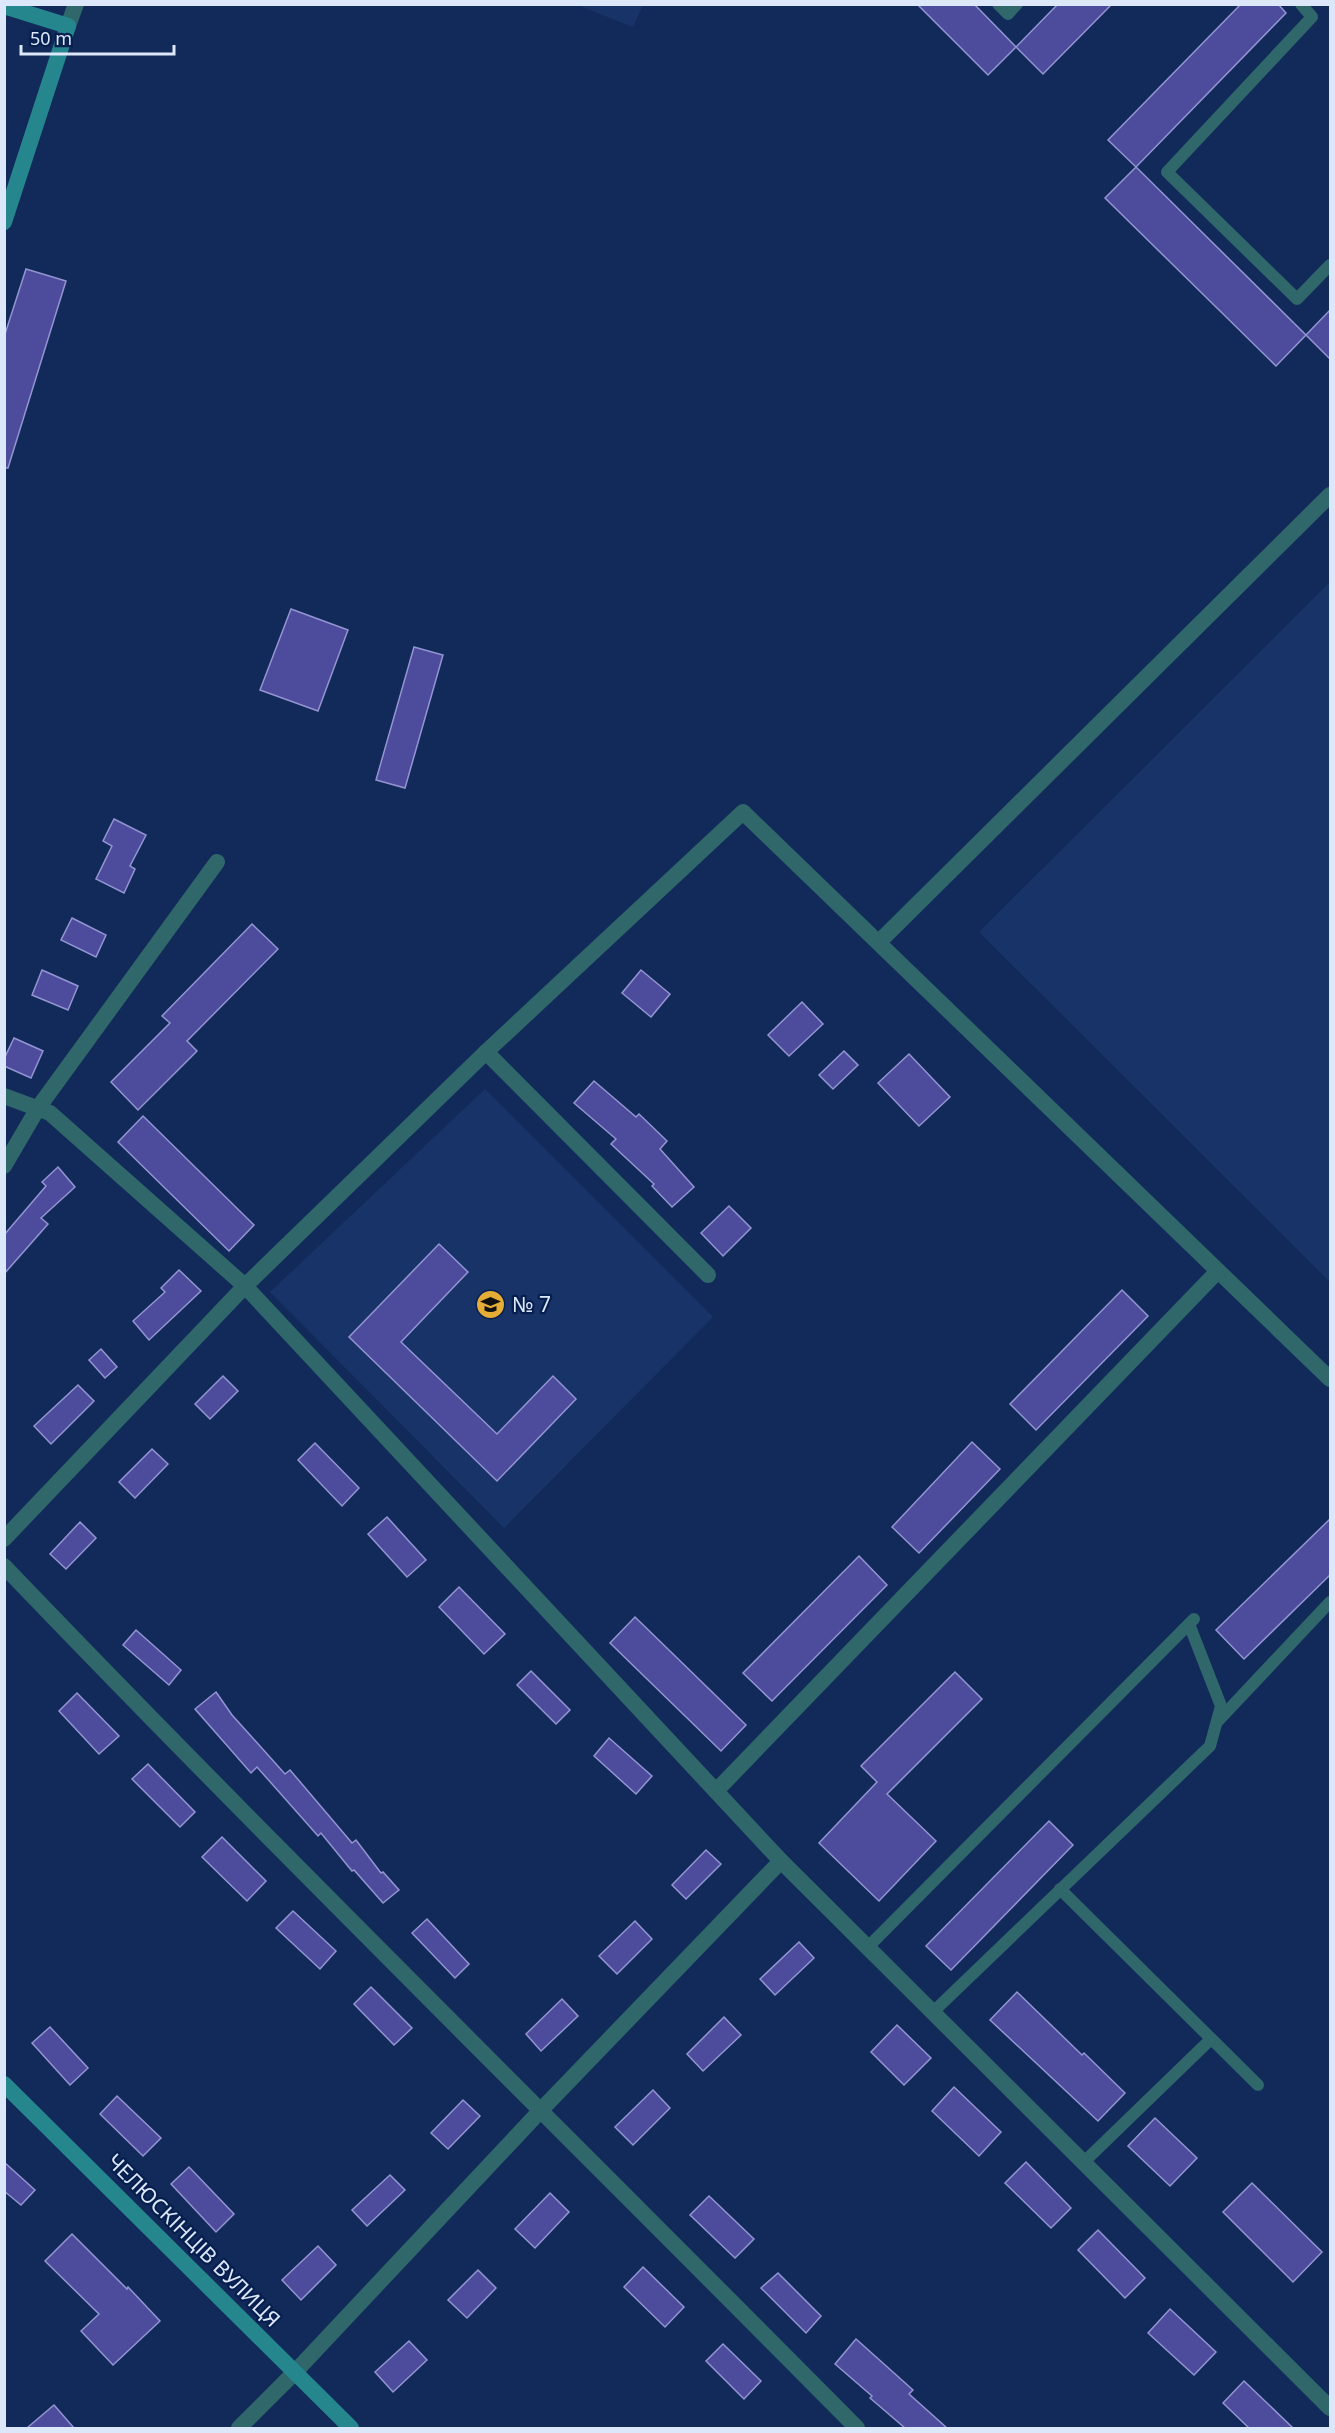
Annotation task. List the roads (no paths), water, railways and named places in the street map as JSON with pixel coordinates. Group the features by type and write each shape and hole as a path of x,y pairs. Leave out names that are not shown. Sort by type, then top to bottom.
{"main road":[{"path":"4,6 68,26 4,222"},
{"name":"ЧЕЛЮСКІНЦІВ ВУЛИЦЯ","path":"4,2084 351,2428"}],"street":[{"path":"68,26 76,4"},
{"path":"879,942 1330,495"},
{"path":"4,1539 246,1286 486,1052 743,812 1330,1379"},
{"path":"4,1166 38,1108 217,862"},
{"path":"486,1052 708,1275"},
{"path":"4,1096 50,1113 246,1286 781,1861 1330,2408"},
{"path":"716,1791 1218,1271"},
{"path":"4,1566 194,1763 542,2109 857,2428"},
{"path":"239,2428 781,1861"}],"lane":[{"path":"998,4 1008,14 1017,4"},
{"path":"1301,4 1312,17 1167,172 1297,299 1330,265"},
{"path":"1217,1723 1330,1602"},
{"path":"868,1947 1192,1621 1221,1706 1210,1746 933,2012"},
{"path":"1060,1889 1258,2085"},
{"path":"1084,2163 1211,2039"}],"place":[{"name":"№ 7","path":"491,1304"}]}
